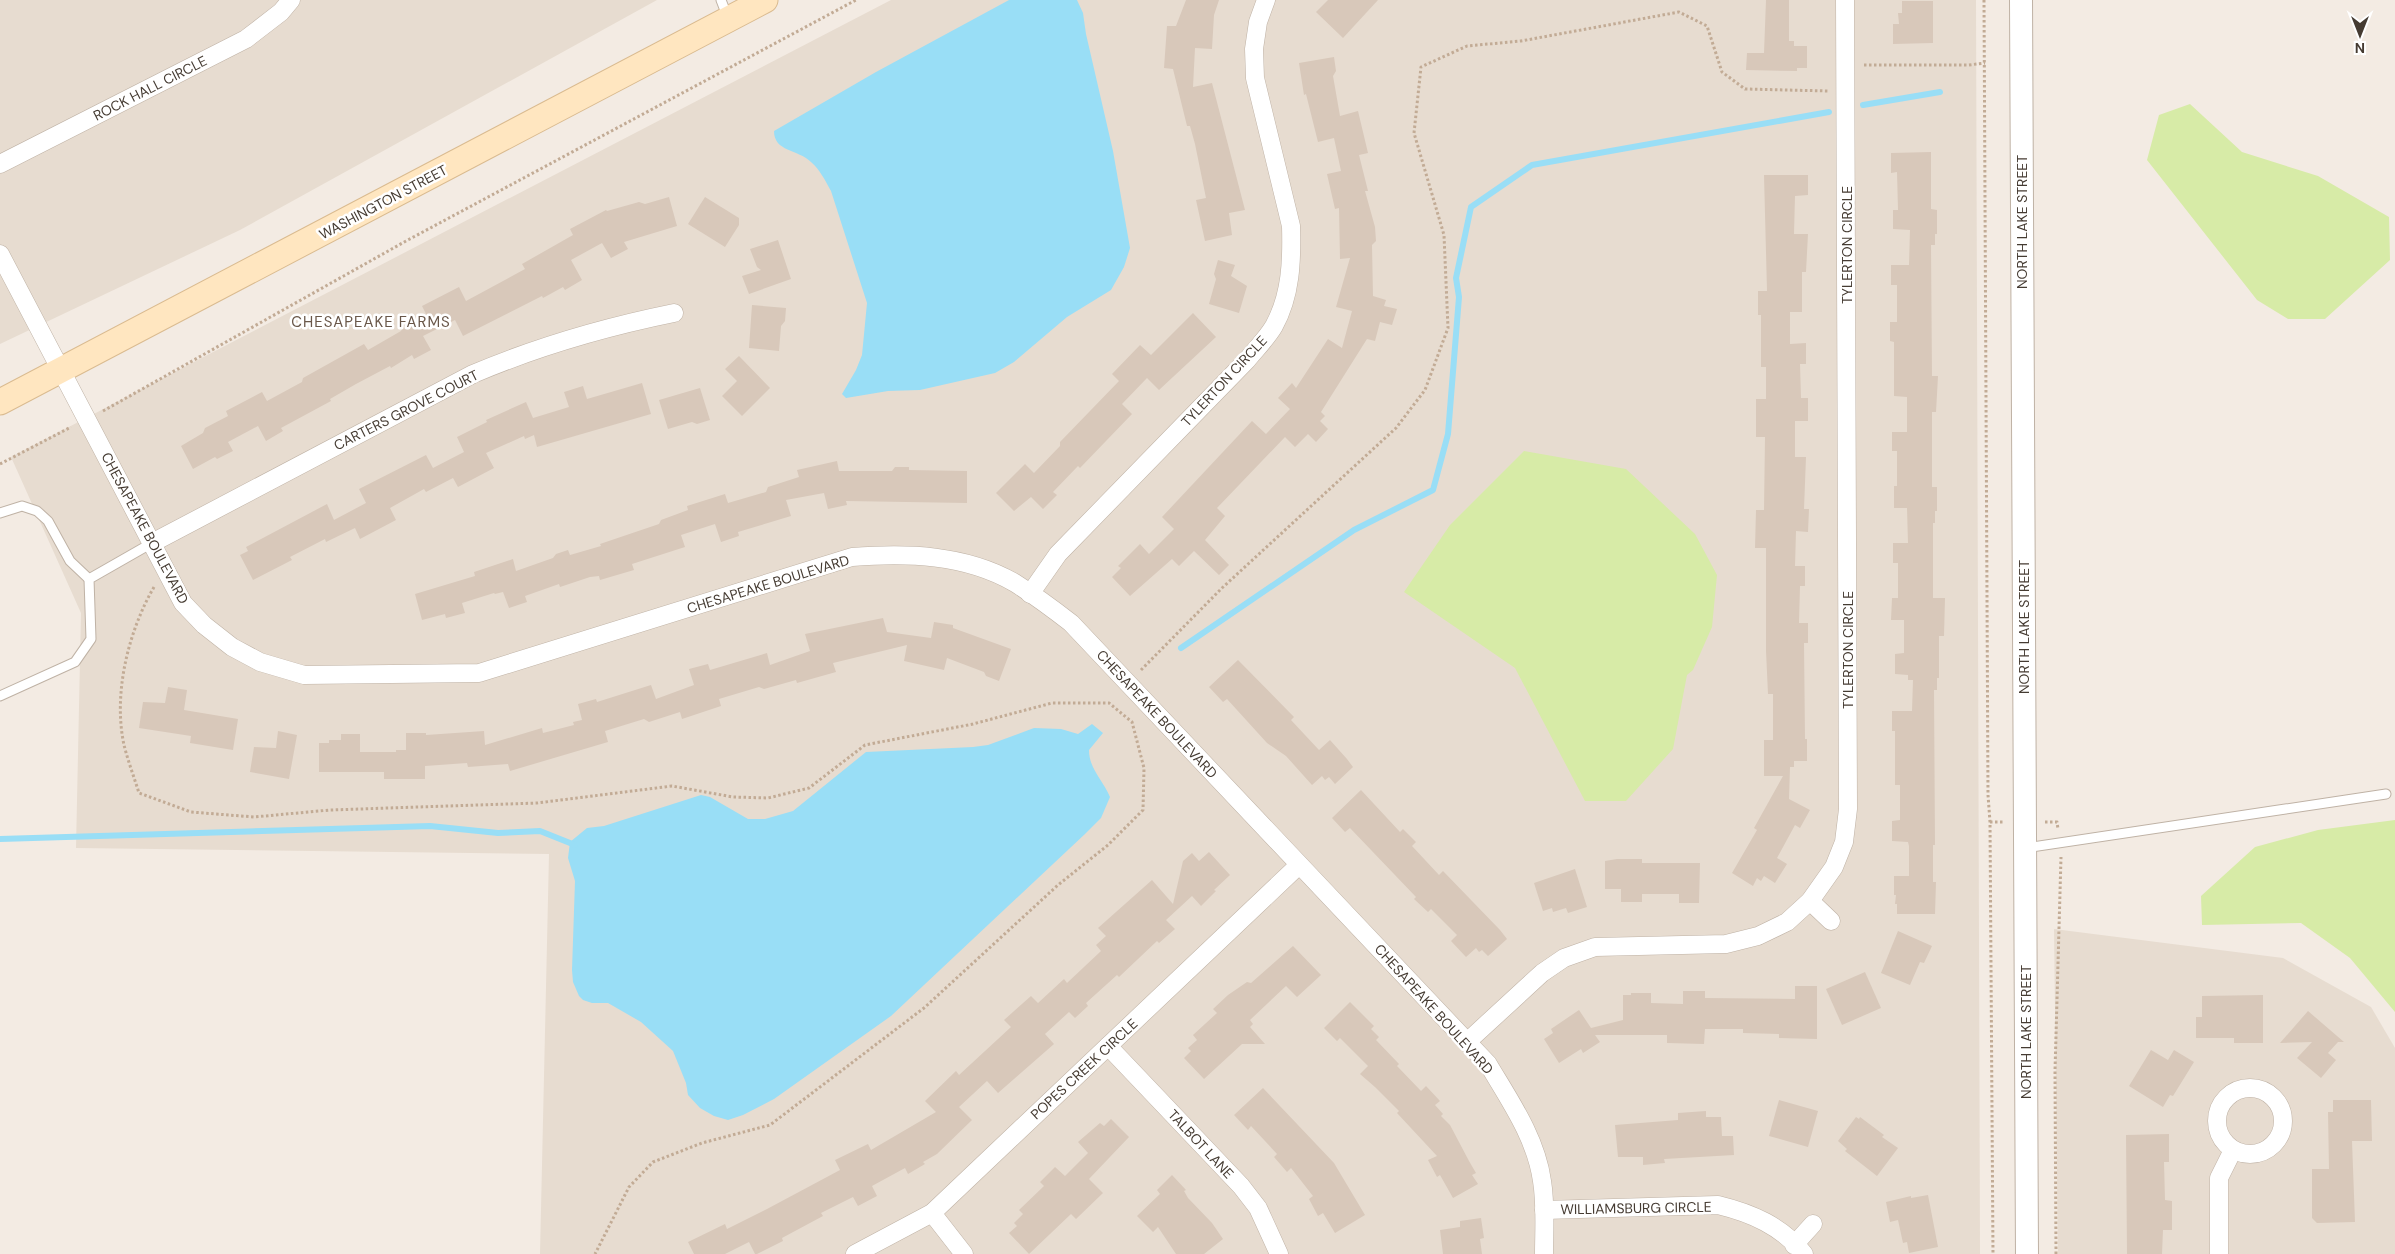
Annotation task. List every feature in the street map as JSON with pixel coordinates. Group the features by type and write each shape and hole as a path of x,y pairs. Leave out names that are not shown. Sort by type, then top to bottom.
{"main road":[{"name":"WASHINGTON STREET","path":"0,402 725,10 765,0"}],"street":[{"name":"ROCK HALL CIRCLE","path":"0,164 246,39 281,12 291,0"},
{"name":"TYLERTON CIRCLE","path":"1030,594 1058,554 1247,360 1274,327 1288,292 1292,252 1291,226 1255,78 1254,49 1258,22 1266,0"},
{"name":"TYLERTON CIRCLE","path":"1467,1042 1542,973 1564,958 1596,947 1726,944 1758,936 1787,922 1810,901 1834,867 1844,842 1848,809 1845,0"},
{"name":"NORTH LAKE STREET","path":"2021,0 2027,1254"},
{"name":"CHESAPEAKE BOULEVARD","path":"0,254 183,603 204,625 232,647 260,662 304,675 479,673 852,557 890,554 934,557 974,566 1014,583 1071,623 1488,1064 1522,1120 1534,1149 1542,1181 1544,1254"},
{"name":"CARTERS GROVE COURT","path":"152,542 482,371 523,353 613,325 674,313"},
{"name":"POPES CREEK CIRCLE","path":"855,1254 932,1213 1299,865"},
{"path":"1810,901 1831,921"},
{"name":"TALBOT LANE","path":"1108,1046 1240,1186 1258,1208 1278,1254"},
{"path":"2219,1254 2219,1178 2233,1150"},
{"name":"WILLIAMSBURG CIRCLE","path":"1544,1210 1718,1205 1745,1212 1771,1224 1799,1249"},
{"path":"932,1213 964,1254"},
{"path":"1799,1249 1813,1224"}],"lane":[{"path":"0,513 22,506 37,511 48,521 70,562 89,579 91,639 75,662 0,696"},
{"path":"89,579 152,542"},
{"path":"2025,848 2386,794"}],"path":[{"path":"0,464 87,419 414,236 856,0"},
{"path":"1984,0 1988,794 1990,822 1993,1254"},
{"path":"1109,703 1222,588 1396,428 1425,390 1448,328 1444,235 1414,133 1421,67 1467,46 1521,41 1679,12 1707,26 1722,72 1744,89 1846,91"},
{"path":"1846,65 1969,65 1985,63"},
{"path":"165,569 141,615 127,656 121,708 124,744 139,793 191,812 254,817 330,810 537,803 672,786 733,797 768,798 809,788 865,744 973,724 1052,703 1109,703 1132,722 1144,768 1143,810 1108,845 1058,885 924,1008 770,1125 702,1144 653,1162 629,1187 595,1254"},
{"path":"1990,822 2057,822 2061,844 2055,1071 2056,1254"}],"shaded area":[{"path":"0,0 657,0 240,230 0,344"},
{"path":"891,0 1976,0 1980,1254 540,1254 549,854 76,848 81,613 11,457"},
{"path":"2054,929 2283,958 2371,1007 2395,1048 2395,1254 2058,1254"}],"green space":[{"path":"2190,104 2242,152 2318,176 2389,217 2390,260 2325,319 2288,319 2257,300 2147,160 2159,115"},
{"path":"1524,451 1626,469 1695,534 1717,575 1712,627 1693,670 1687,675 1673,749 1626,801 1585,801 1515,668 1404,592 1450,525"},
{"path":"2395,820 2395,1012 2350,958 2301,923 2202,925 2201,896 2255,847 2318,830"}],"water":[{"path":"1009,0 1077,0 1083,13 1086,34 1113,151 1130,248 1124,267 1111,290 1067,317 1014,362 995,373 920,390 888,391 846,398 842,394 856,370 862,355 867,303 831,191 814,165 806,158 782,147 775,138 774,131 876,72"},
{"path":"1092,724 1103,733 1089,750 1091,763 1110,797 1101,818 891,1016 774,1099 743,1115 728,1120 714,1116 700,1108 688,1095 686,1083 673,1051 641,1022 608,1003 592,1003 583,1000 579,996 573,982 572,970 575,881 568,858 570,842 587,828 604,826 701,795 710,797 748,819 765,819 793,811 866,752 988,745 1034,728 1061,729 1078,734"}],"building":[{"path":"1186,0 1219,0 1214,15 1212,49 1195,48 1193,87 1212,83 1245,210 1229,213 1232,235 1205,241 1196,200 1206,198 1195,144 1190,126 1187,126 1173,69 1164,68 1167,26 1176,26"},
{"path":"1328,0 1378,0 1343,38 1316,12"},
{"path":"1766,0 1789,0 1789,41 1794,41 1794,46 1807,46 1807,68 1797,68 1797,71 1746,70 1747,53 1764,53"},
{"path":"1902,1 1933,1 1933,43 1893,44 1893,24 1899,24 1898,13 1902,13"},
{"path":"1334,57 1336,71 1333,76 1340,116 1358,111 1368,153 1359,155 1368,191 1365,191 1375,227 1376,241 1372,245 1373,296 1386,300 1384,306 1397,309 1392,325 1380,322 1375,341 1367,339 1321,412 1325,416 1320,421 1328,429 1316,442 1308,434 1295,447 1285,437 1217,508 1225,516 1205,540 1229,565 1219,575 1194,551 1179,566 1172,559 1130,596 1112,577 1121,568 1118,566 1140,544 1149,554 1174,529 1162,517 1252,421 1266,434 1290,409 1278,398 1292,383 1296,388 1328,339 1342,348 1352,311 1336,307 1350,258 1340,259 1339,208 1335,209 1327,174 1341,171 1334,138 1318,142 1306,94 1304,95 1299,63"},
{"path":"1931,152 1931,209 1937,210 1937,234 1935,234 1935,245 1931,245 1932,376 1938,376 1936,412 1932,412 1932,487 1937,487 1937,511 1935,511 1935,523 1933,523 1933,598 1945,598 1944,636 1939,636 1939,678 1937,678 1937,690 1934,690 1935,845 1933,845 1933,882 1936,882 1935,914 1897,914 1894,876 1909,876 1909,846 1908,842 1892,841 1892,821 1900,820 1900,785 1895,785 1895,731 1892,731 1892,711 1912,711 1913,680 1908,680 1908,675 1895,674 1895,654 1904,653 1904,620 1891,620 1892,598 1898,598 1898,563 1893,563 1893,543 1908,543 1907,508 1894,508 1894,486 1897,486 1897,451 1892,451 1892,432 1907,432 1907,397 1894,396 1894,342 1890,341 1890,322 1897,322 1897,285 1891,285 1891,265 1909,265 1910,230 1893,229 1893,210 1898,210 1897,172 1891,173 1891,153"},
{"path":"1764,175 1808,175 1808,195 1795,196 1794,234 1808,234 1806,272 1802,272 1802,312 1790,312 1790,344 1806,343 1806,364 1800,364 1801,398 1808,398 1808,421 1795,421 1795,457 1806,457 1804,509 1809,509 1808,532 1796,531 1795,566 1805,566 1805,586 1800,586 1799,623 1808,623 1808,643 1804,643 1807,761 1794,761 1794,767 1790,767 1789,799 1810,810 1800,828 1795,825 1777,858 1787,864 1775,883 1764,876 1761,881 1757,878 1753,886 1732,873 1757,830 1754,828 1783,776 1764,776 1764,740 1773,740 1773,694 1768,694 1766,548 1755,548 1756,510 1764,510 1765,437 1756,437 1756,399 1766,399 1766,367 1761,367 1761,315 1758,315 1758,291 1767,291"},
{"path":"669,197 677,226 624,242 628,249 611,258 602,243 571,260 582,280 565,290 563,287 543,298 542,296 463,336 455,320 423,336 431,350 414,359 412,355 391,368 390,366 356,384 330,399 331,401 281,428 283,431 266,441 258,426 228,442 233,451 217,459 215,457 193,469 181,446 203,433 205,428 228,416 226,411 262,392 267,401 302,382 303,378 364,344 368,350 426,314 422,306 459,287 466,301 525,269 522,264 573,235 570,229 606,210 639,202 645,204"},
{"path":"705,197 739,218 739,225 725,247 688,224"},
{"path":"778,240 791,279 749,294 742,276 761,270 757,267 750,249"},
{"path":"1218,260 1235,265 1231,276 1247,286 1239,313 1209,304 1216,279 1214,274"},
{"path":"752,305 786,308 785,321 781,326 779,351 749,348"},
{"path":"1193,313 1216,337 1159,390 1147,378 1122,404 1132,414 1080,468 1078,466 1053,492 1057,495 1043,509 1031,497 1014,511 996,493 1025,464 1034,473 1060,446 1060,442 1119,381 1112,374 1140,345 1151,355"},
{"path":"739,356 770,388 742,416 722,396 737,381 725,369"},
{"path":"642,383 651,414 537,447 534,435 525,439 524,436 486,453 494,468 458,487 453,478 426,492 424,489 390,508 396,520 360,539 355,528 326,542 325,539 290,557 292,560 253,580 240,555 248,551 246,547 327,504 334,520 366,503 359,489 426,455 433,468 464,452 457,437 487,422 486,420 526,402 533,418 569,407 564,392 583,386 587,399"},
{"path":"700,388 710,420 697,424 692,422 668,429 659,400"},
{"path":"837,461 839,471 892,471 895,467 909,467 909,470 967,471 967,503 846,501 847,505 828,509 824,493 786,500 791,516 738,532 739,536 721,542 715,524 681,535 685,547 632,564 634,570 600,580 599,576 560,587 559,584 525,596 527,602 509,608 503,592 494,593 462,603 465,613 446,618 445,614 422,620 415,594 475,576 474,572 513,559 516,571 553,558 556,554 568,550 570,555 601,546 600,544 659,524 661,520 688,510 687,506 725,494 728,503 766,492 768,487 799,477 797,470"},
{"path":"883,618 887,632 931,638 934,622 953,625 953,628 1011,649 999,681 986,676 984,672 947,658 944,670 904,661 907,645 833,663 836,672 797,683 796,680 764,689 759,687 719,699 721,706 682,719 680,712 649,722 644,719 605,731 608,742 510,771 508,764 468,767 467,763 425,766 425,779 384,779 384,772 319,772 319,743 329,743 329,740 341,740 341,734 360,734 360,752 396,752 396,750 406,750 406,733 426,733 426,735 484,731 485,745 542,728 543,733 574,725 573,722 582,720 578,704 596,699 597,702 651,685 656,699 694,685 689,669 708,664 710,670 767,653 770,665 810,651 805,634"},
{"path":"1238,660 1294,717 1291,720 1319,750 1330,740 1347,759 1353,767 1335,784 1329,777 1325,780 1322,776 1312,785 1286,756 1267,743 1227,699 1223,702 1209,687"},
{"path":"168,687 187,690 184,710 238,719 233,750 190,743 191,736 139,728 143,702 165,703"},
{"path":"278,731 297,735 289,779 250,772 254,747 276,748"},
{"path":"1361,790 1400,832 1403,829 1416,842 1412,846 1439,875 1443,871 1507,939 1488,956 1482,950 1479,952 1476,948 1466,957 1451,941 1457,935 1431,909 1428,912 1414,899 1416,897 1350,828 1345,832 1332,818"},
{"path":"1209,852 1230,875 1214,890 1216,891 1201,906 1192,896 1166,920 1175,929 1159,943 1157,941 1119,977 1117,975 1086,1003 1088,1006 1075,1018 1069,1012 1045,1034 1054,1044 998,1093 987,1081 959,1107 972,1120 937,1154 923,1162 925,1164 908,1174 905,1168 872,1186 877,1196 858,1206 853,1197 821,1213 823,1216 782,1238 783,1241 757,1254 755,1254 749,1242 725,1254 694,1254 688,1242 725,1224 727,1229 767,1209 840,1170 835,1160 868,1144 871,1150 936,1112 925,1101 956,1071 959,1075 1011,1027 1004,1020 1031,996 1038,1003 1064,979 1067,983 1101,951 1096,945 1106,936 1098,928 1152,880 1173,904 1183,861 1192,853 1199,861"},
{"path":"1642,859 1642,863 1700,863 1699,903 1679,903 1679,894 1642,894 1642,902 1621,902 1621,889 1605,889 1605,861"},
{"path":"1575,869 1587,907 1568,913 1566,908 1553,912 1552,908 1543,911 1534,883"},
{"path":"1898,931 1932,946 1924,963 1920,962 1910,985 1881,973"},
{"path":"1293,946 1321,975 1297,997 1286,986 1250,1020 1253,1024 1250,1027 1265,1044 1242,1044 1204,1079 1184,1058 1191,1051 1188,1048 1197,1040 1193,1035 1217,1013 1213,1009 1228,995 1247,982 1251,983"},
{"path":"1865,972 1881,1008 1842,1025 1826,989"},
{"path":"1795,986 1817,986 1817,1039 1779,1038 1779,1034 1743,1033 1743,1029 1705,1029 1704,1044 1667,1043 1667,1035 1595,1035 1600,1042 1583,1053 1581,1049 1559,1063 1544,1039 1553,1033 1551,1029 1579,1010 1591,1028 1623,1020 1623,995 1631,995 1631,993 1651,993 1651,1003 1683,1004 1683,991 1705,991 1705,998 1795,999"},
{"path":"2263,995 2263,1043 2234,1043 2234,1038 2196,1038 2196,1017 2202,1017 2202,996"},
{"path":"1350,1002 1374,1026 1371,1029 1379,1037 1376,1040 1399,1064 1397,1066 1421,1091 1426,1086 1440,1101 1435,1105 1443,1114 1441,1116 1450,1125 1476,1173 1472,1175 1478,1184 1453,1198 1440,1175 1437,1177 1428,1160 1437,1156 1397,1113 1399,1111 1360,1074 1368,1066 1340,1038 1337,1041 1324,1028"},
{"path":"2308,1011 2344,1042 2338,1042 2328,1053 2336,1060 2321,1078 2297,1058 2312,1042 2280,1043"},
{"path":"2151,1050 2168,1060 2174,1050 2194,1062 2173,1096 2170,1095 2163,1107 2129,1086"},
{"path":"1263,1088 1334,1163 1365,1215 1335,1233 1323,1213 1318,1216 1309,1199 1313,1196 1291,1168 1287,1172 1274,1157 1277,1154 1251,1126 1248,1130 1234,1115"},
{"path":"1779,1100 1818,1111 1808,1147 1769,1136"},
{"path":"2333,1100 2371,1100 2372,1141 2352,1141 2355,1222 2317,1223 2312,1218 2312,1169 2329,1169 2328,1112 2333,1112"},
{"path":"1706,1111 1706,1117 1721,1117 1722,1136 1733,1136 1734,1155 1664,1159 1665,1163 1643,1165 1643,1157 1618,1157 1615,1125 1678,1120 1678,1113"},
{"path":"1856,1117 1859,1119 1860,1117 1884,1135 1882,1137 1898,1148 1877,1176 1845,1151 1847,1149 1838,1141"},
{"path":"1111,1119 1129,1137 1089,1179 1103,1193 1076,1219 1071,1214 1029,1254 1009,1233 1017,1226 1014,1223 1023,1214 1019,1210 1044,1186 1040,1182 1055,1167 1065,1176 1088,1153 1078,1142 1100,1123 1104,1126"},
{"path":"2169,1134 2169,1162 2164,1162 2165,1200 2172,1201 2172,1230 2163,1230 2162,1254 2127,1254 2126,1135"},
{"path":"1172,1175 1186,1190 1184,1191 1188,1198 1212,1223 1223,1239 1204,1254 1176,1254 1158,1227 1153,1232 1137,1216 1160,1194 1157,1190"},
{"path":"1928,1195 1938,1247 1909,1253 1907,1242 1903,1243 1898,1220 1890,1222 1886,1202 1911,1196 1911,1198"},
{"path":"1481,1218 1484,1238 1480,1239 1482,1254 1443,1254 1440,1230 1460,1227 1460,1221"}],"waterway":[{"path":"1863,105 1940,92"},
{"path":"1181,648 1354,530 1433,490 1448,434 1459,297 1456,278 1471,207 1532,165 1829,112"},
{"path":"0,839 430,826 498,833 540,831 575,845"}],"district":[{"name":"CHESAPEAKE FARMS","path":"371,322"}]}
